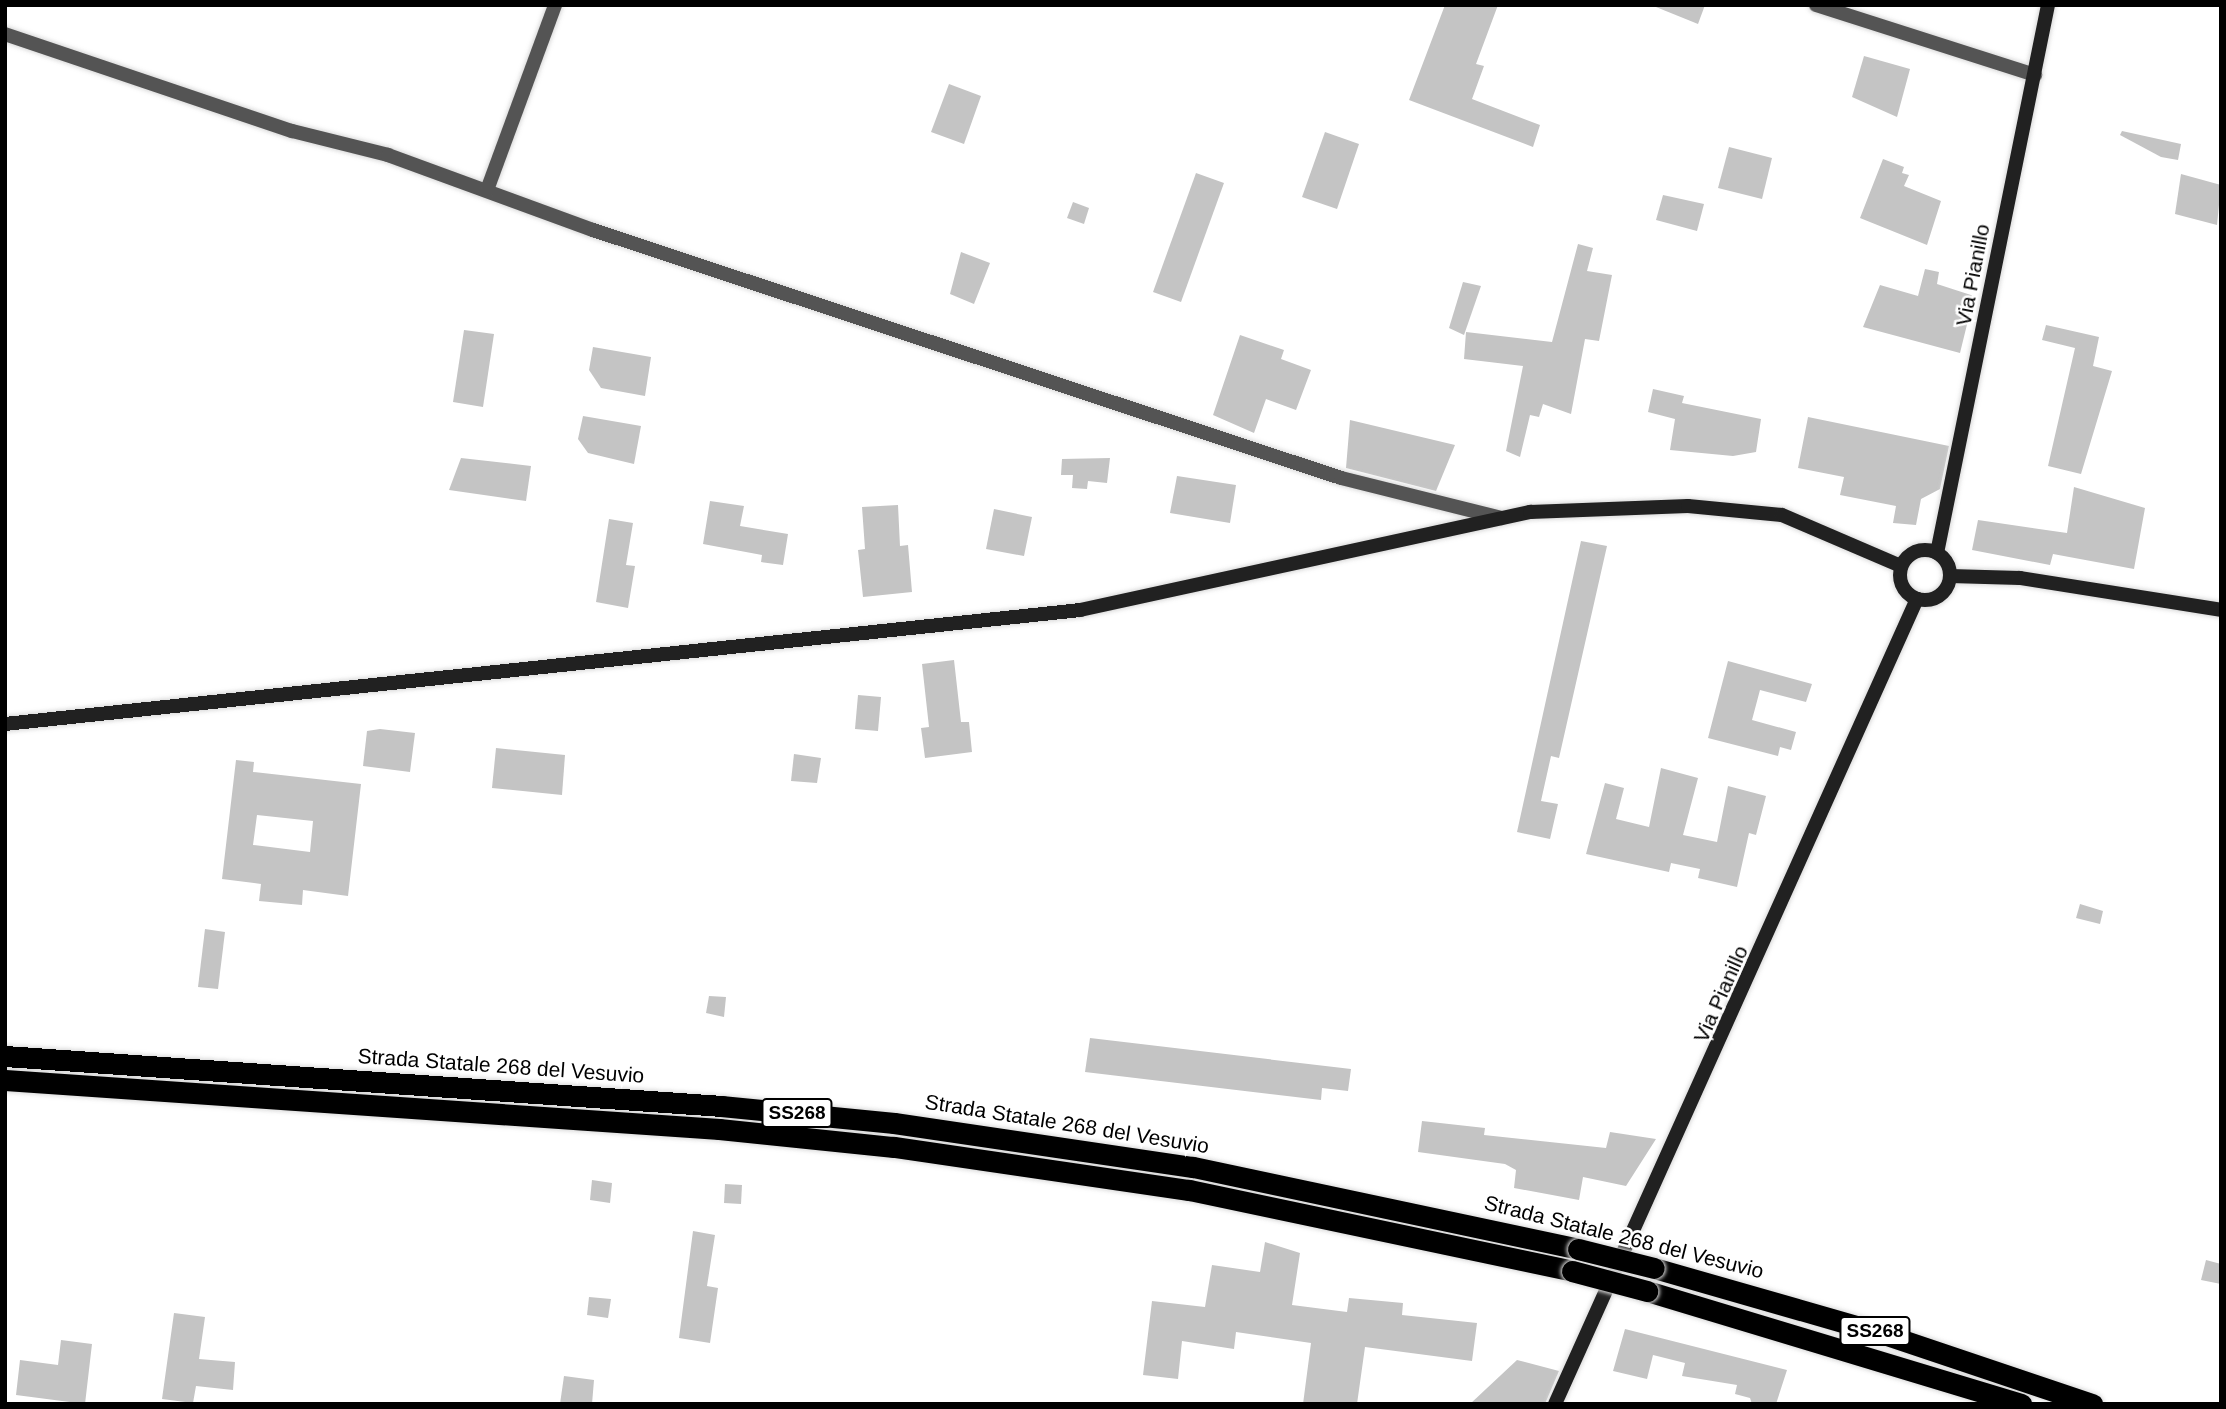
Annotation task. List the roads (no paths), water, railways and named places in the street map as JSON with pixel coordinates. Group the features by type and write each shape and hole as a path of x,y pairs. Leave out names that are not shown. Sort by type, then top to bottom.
{"highway":[{"name":"Strada Statale 268 del Vesuvio","path":"5,1056 721,1106 894,1123 1193,1167 1578,1249 1654,1268 1881,1333 2092,1404"},
{"name":"SS268","path":"5,1080 719,1129 894,1147 1189,1190 1572,1271 1647,1291 2021,1404"}],"street":[{"path":"487,190 555,5"},
{"path":"1816,5 2035,75"},
{"name":"Via Pianillo","path":"1937,553 2048,5"},
{"path":"5,34 487,190 593,230 1341,478 1501,518"},
{"path":"5,724 1080,610 1501,518 1608,507 1688,506 1782,515 1901,566"},
{"path":"1912,553 1937,553 1950,576 1939,596 1917,599 1901,582 1901,566 1912,553"},
{"path":"1950,576 2031,579 2221,610"},
{"name":"Via Pianillo","path":"1555,1404 1917,599"}]}
